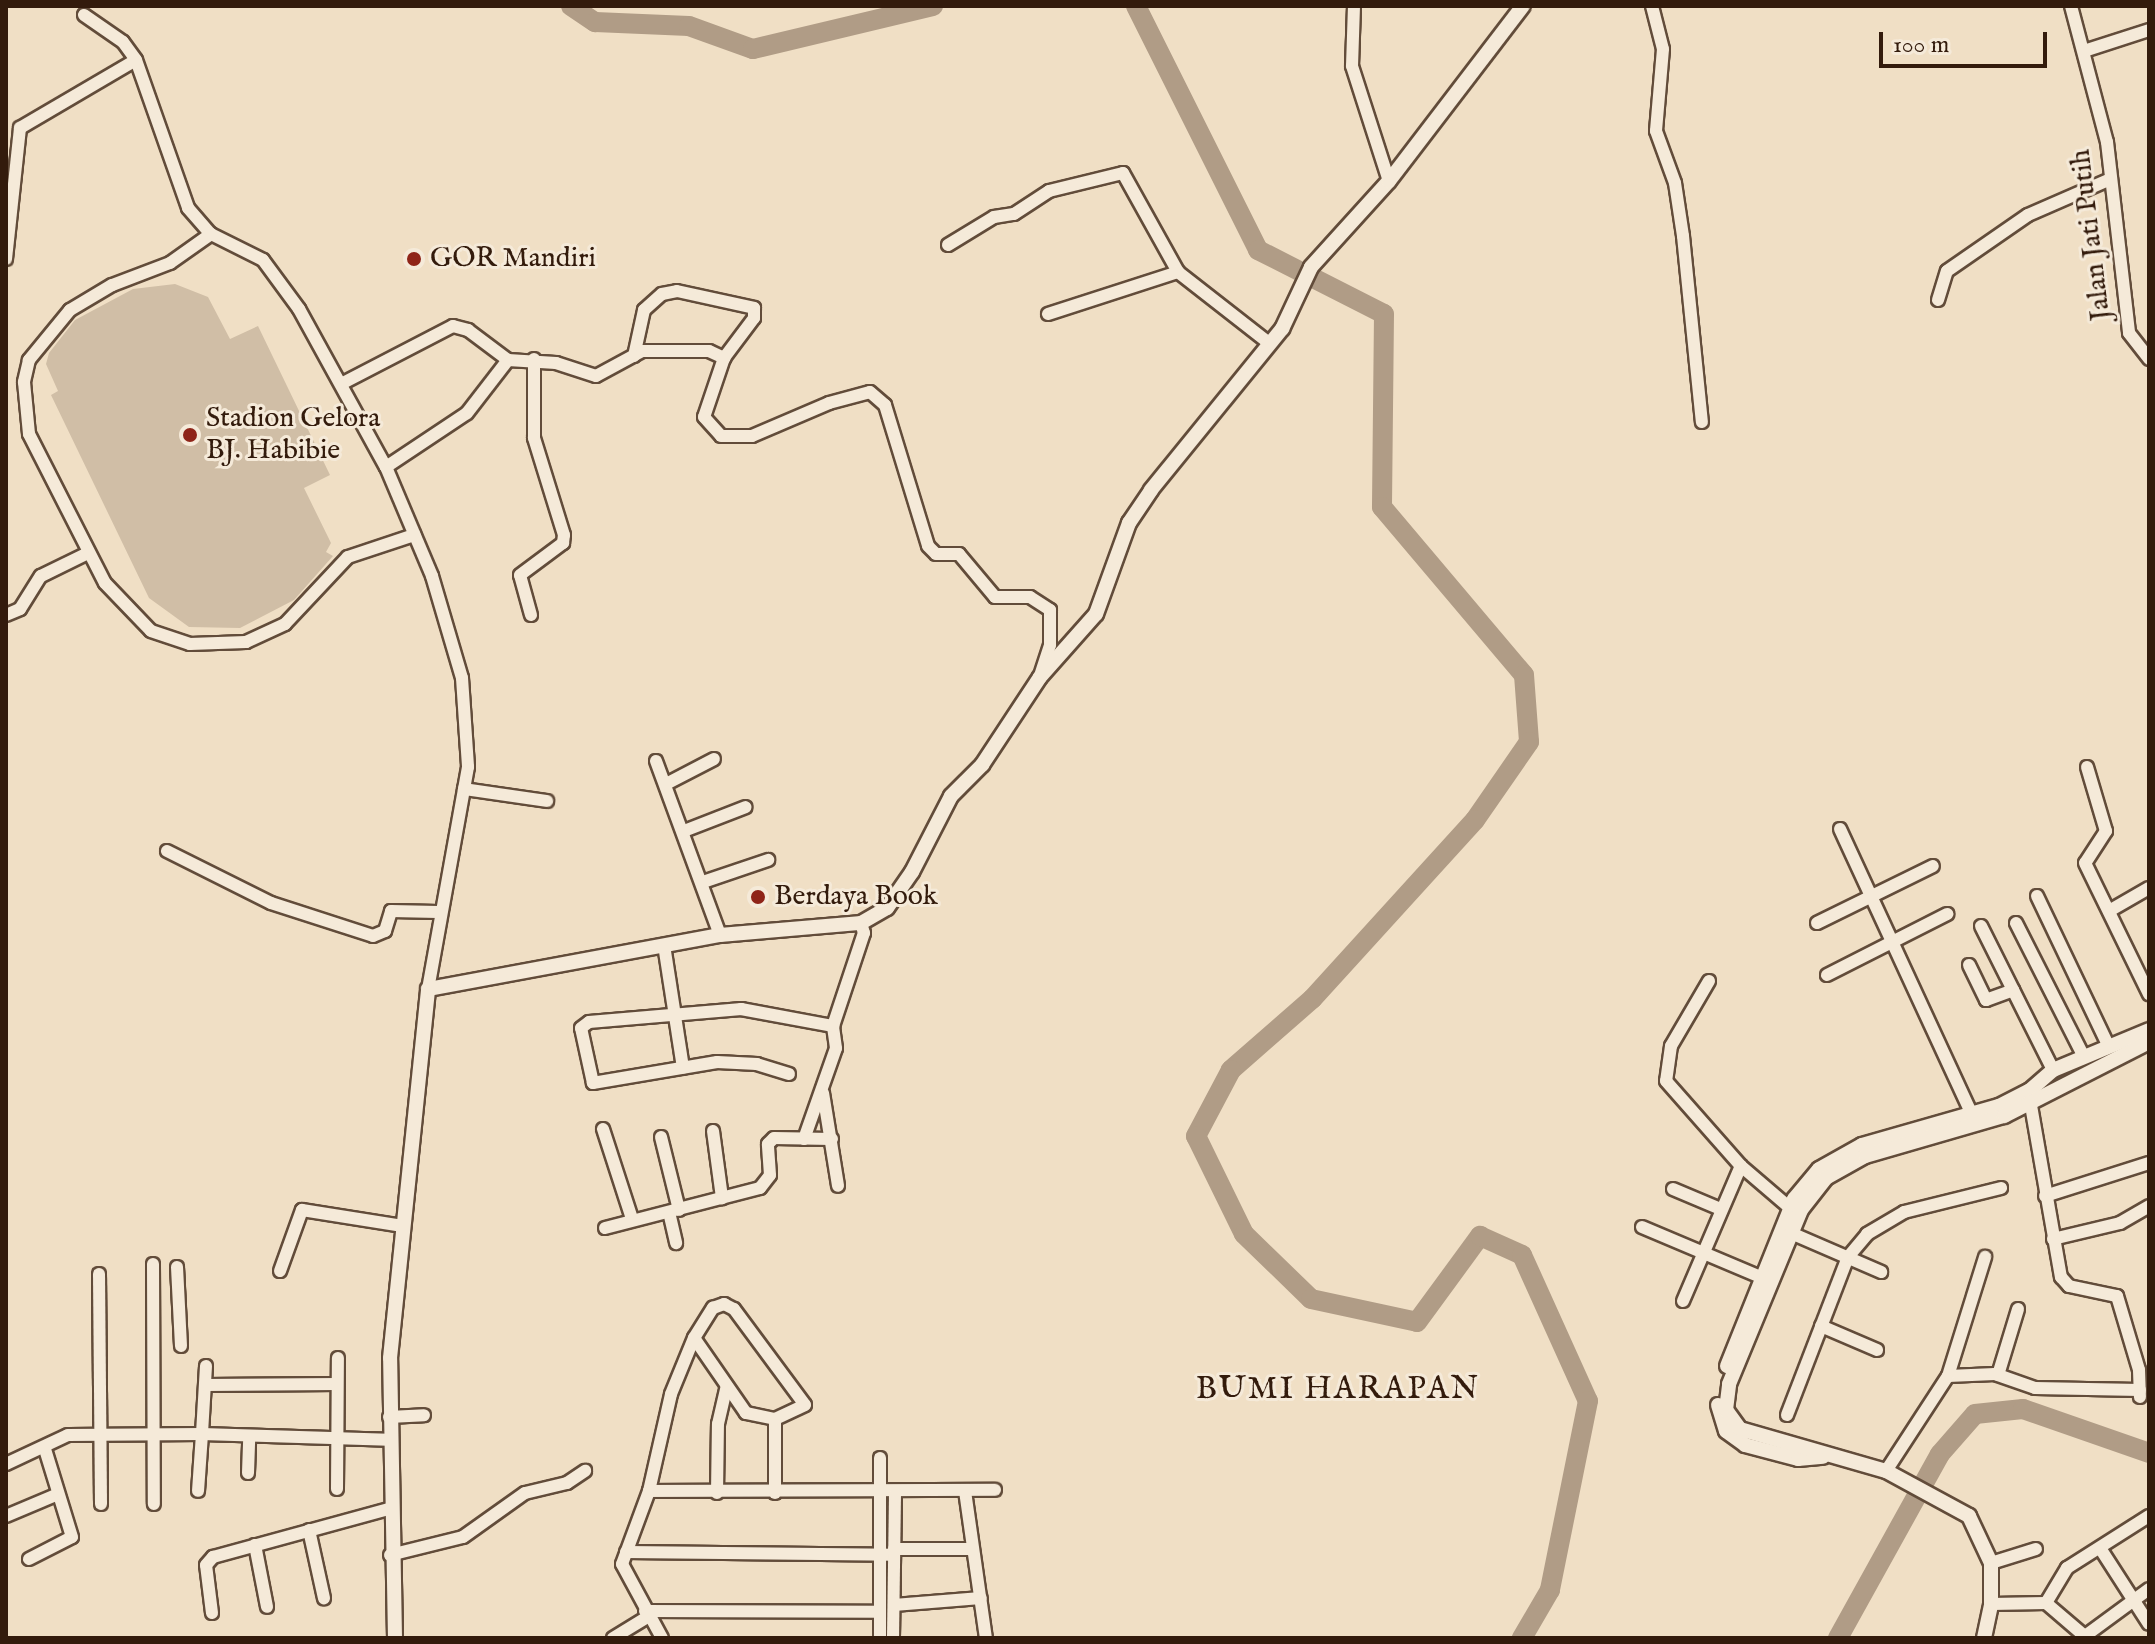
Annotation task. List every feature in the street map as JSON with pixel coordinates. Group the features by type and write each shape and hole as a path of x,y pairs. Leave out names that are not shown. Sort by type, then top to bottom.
{"street":[{"path":"1354,6 1352,66 1389,181"},
{"path":"1652,6 1663,49 1656,131 1679,209 1702,422"},
{"name":"Jalan Jati Putih","path":"2071,6 2107,142 2108,180 2129,333 2149,359"},
{"path":"428,989 720,935 861,923 897,896 951,796 982,765 1040,677 1096,614 1129,523 1144,500 1282,329 1311,267 1389,181 1520,9"},
{"path":"84,15 123,42 136,60 182,195 211,234 272,270 341,384 386,467 414,535 450,629 462,678 468,750 464,789 438,912 428,989 403,1226 389,1417 390,1555 395,1638"},
{"path":"2084,51 2149,30"},
{"path":"6,259 20,128 136,60"},
{"path":"948,245 1049,191 1123,173 1178,272 1269,343"},
{"path":"1938,300 1947,271 2028,215 2108,180"},
{"path":"211,234 162,268 81,302 46,334 29,360 24,382 29,434 88,553 117,600 151,631 190,644 219,645 266,635 306,604 348,557 414,535"},
{"path":"1048,314 1178,272"},
{"path":"634,356 644,310 662,294 677,291 754,308 754,318 724,358 704,417 721,436 752,436 829,403 870,392 877,397 885,405 928,546 936,554 959,554 995,597 1030,597 1050,610 1050,645 1040,677"},
{"path":"341,384 435,331 453,326 468,330 508,360 534,359 596,376 634,356 659,348 709,351 724,358"},
{"path":"531,615 520,575 563,543 564,535 534,438 534,359"},
{"path":"386,467 467,413 508,360"},
{"path":"6,615 20,609 41,576 88,553"},
{"path":"666,784 714,759"},
{"path":"656,761 720,935"},
{"path":"2087,767 2106,831 2085,863 2149,994"},
{"path":"464,789 547,801"},
{"path":"684,831 746,807"},
{"path":"1840,829 1973,1117"},
{"path":"167,851 271,903 373,936 385,931 391,911 438,912"},
{"path":"703,882 768,860"},
{"path":"1817,923 1933,866"},
{"path":"2109,911 2149,888"},
{"path":"2037,896 2109,1047"},
{"path":"1827,975 1947,914"},
{"path":"804,1139 823,1093 826,1067 836,1048 833,1026 864,933 861,923"},
{"path":"2016,923 2084,1057"},
{"path":"1981,926 2053,1070"},
{"path":"664,945 683,1068"},
{"path":"1969,965 1986,1000 2013,990"},
{"path":"1709,981 1682,1021 1664,1075 1674,1093 1741,1166 1790,1208"},
{"path":"789,1074 757,1064 683,1068 593,1083 589,1079 584,1024 741,1009 833,1026"},
{"path":"1786,1231 1790,1208 1819,1169 1864,1151 2030,1097 2053,1070 2149,1030"},
{"path":"1984,1638 1991,1604 1991,1563 1978,1527 1940,1497 1914,1482 1886,1471 1746,1433 1722,1410 1729,1384 1765,1279 1786,1231 1817,1186 1864,1151 1970,1128 2149,1042"},
{"path":"823,1093 838,1186"},
{"path":"1948,1376 1998,1375 2035,1388 2140,1393 2121,1302 2111,1293 2064,1282 2045,1196 2030,1097"},
{"path":"603,1129 632,1219"},
{"path":"713,1131 722,1198"},
{"path":"661,1137 674,1211 676,1243"},
{"path":"605,1228 722,1198 765,1182 770,1140 832,1139"},
{"path":"2045,1196 2149,1163"},
{"path":"1683,1301 1699,1252 1741,1166"},
{"path":"1787,1415 1848,1257 1876,1226 1904,1212 2001,1188"},
{"path":"1673,1189 1718,1208"},
{"path":"2053,1239 2120,1223 2149,1206"},
{"path":"280,1271 302,1210 403,1226"},
{"path":"1642,1227 1765,1279"},
{"path":"1786,1231 1881,1272"},
{"path":"1886,1471 1948,1376 1985,1257"},
{"path":"153,1264 154,1504"},
{"path":"177,1267 181,1346"},
{"path":"99,1274 101,1504"},
{"path":"662,1638 623,1571 626,1552 649,1491 671,1394 694,1338 713,1308 730,1305 805,1405 775,1419 746,1413 694,1338"},
{"path":"1998,1375 2018,1309"},
{"path":"153,1319 181,1319"},
{"path":"1821,1326 1877,1350"},
{"path":"337,1489 340,1439 338,1358"},
{"path":"198,1491 206,1366"},
{"path":"206,1385 337,1384"},
{"path":"717,1493 718,1424 727,1386"},
{"path":"389,1417 424,1415"},
{"path":"775,1419 775,1493"},
{"path":"6,1464 45,1449 68,1435 99,1432 388,1440"},
{"path":"248,1473 249,1437"},
{"path":"29,1559 71,1540 45,1449"},
{"path":"880,1458 888,1493 894,1552 893,1638"},
{"path":"390,1555 463,1537 525,1493 567,1483 585,1471"},
{"path":"649,1491 888,1493 995,1490"},
{"path":"965,1491 986,1638"},
{"path":"880,1638 879,1555 888,1493"},
{"path":"6,1516 58,1494"},
{"path":"212,1613 208,1561 255,1545 389,1509"},
{"path":"2046,1603 2067,1568 2149,1516"},
{"path":"309,1530 324,1598"},
{"path":"255,1545 267,1607"},
{"path":"2100,1548 2149,1624"},
{"path":"626,1552 879,1555 972,1549"},
{"path":"1991,1563 2036,1549"},
{"path":"1991,1604 2046,1603 2086,1637 2149,1589"},
{"path":"894,1605 981,1598"},
{"path":"613,1638 647,1614 880,1612"}],"shaded area":[{"name":"Stadion Gelora BJ. Habibie","path":"175,284 208,297 230,339 258,326 330,475 304,488 331,543 326,552 333,556 294,600 240,628 189,627 149,598 51,395 58,391 46,364 49,353 75,320 133,289"}],"waterway":[{"path":"571,6 595,22 689,26 753,49 933,6"},
{"path":"1136,6 1258,250 1384,314 1382,507 1524,675 1529,742 1475,820 1312,999 1231,1070 1196,1136 1244,1234 1311,1299 1417,1322 1480,1236 1522,1255 1588,1401 1550,1590 1522,1638"},
{"path":"1838,1638 1940,1454 1975,1414 2023,1409 2149,1453"}],"place":[{"name":"GOR Mandiri","path":"414,259"},
{"name":"Stadion Gelora BJ. Habibie","path":"190,435"},
{"name":"Berdaya Book","path":"758,897"}],"district":[{"name":"BUMI HARAPAN","path":"1338,1390"}]}
